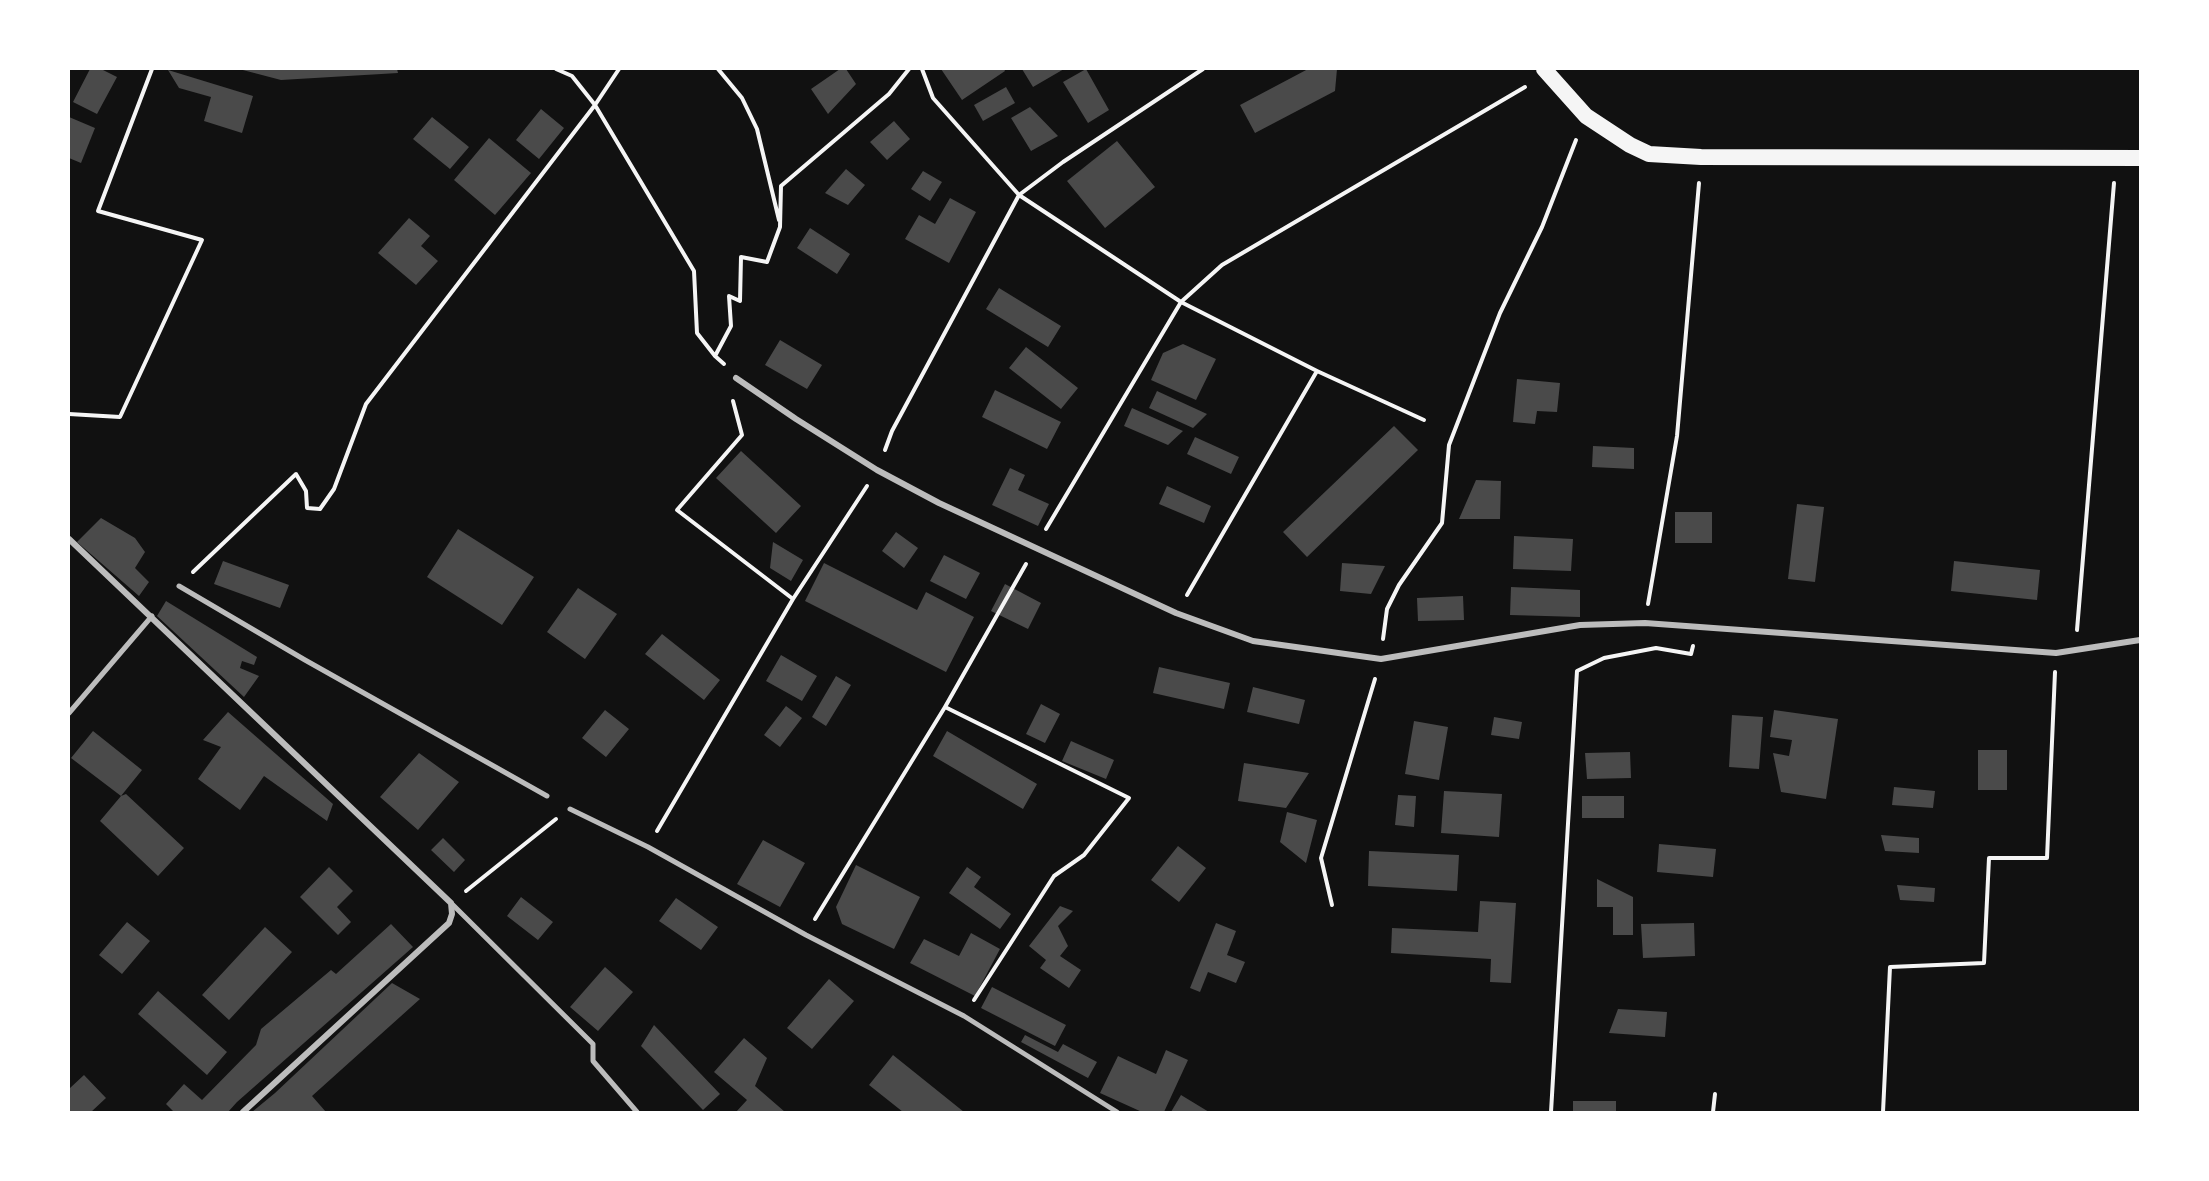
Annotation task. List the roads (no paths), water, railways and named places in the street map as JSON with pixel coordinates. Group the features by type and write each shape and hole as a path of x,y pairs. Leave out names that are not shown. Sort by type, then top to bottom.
{"highway":[{"path":"1544,69 1586,116 1630,145 1649,154 1701,157 2140,158"}],"street":[{"path":"736,378 877,470 939,503 1176,614 1253,641 1381,659 1580,625 1645,622 1698,628 2056,652 2140,640"},
{"path":"69,539 451,903 593,1044 593,1061 637,1112"},
{"path":"179,586 305,660 547,796"},
{"path":"69,713 152,616"},
{"path":"570,809 648,847 806,935 964,1016 1117,1112"},
{"path":"243,1112 449,923 452,914 451,903"}]}
